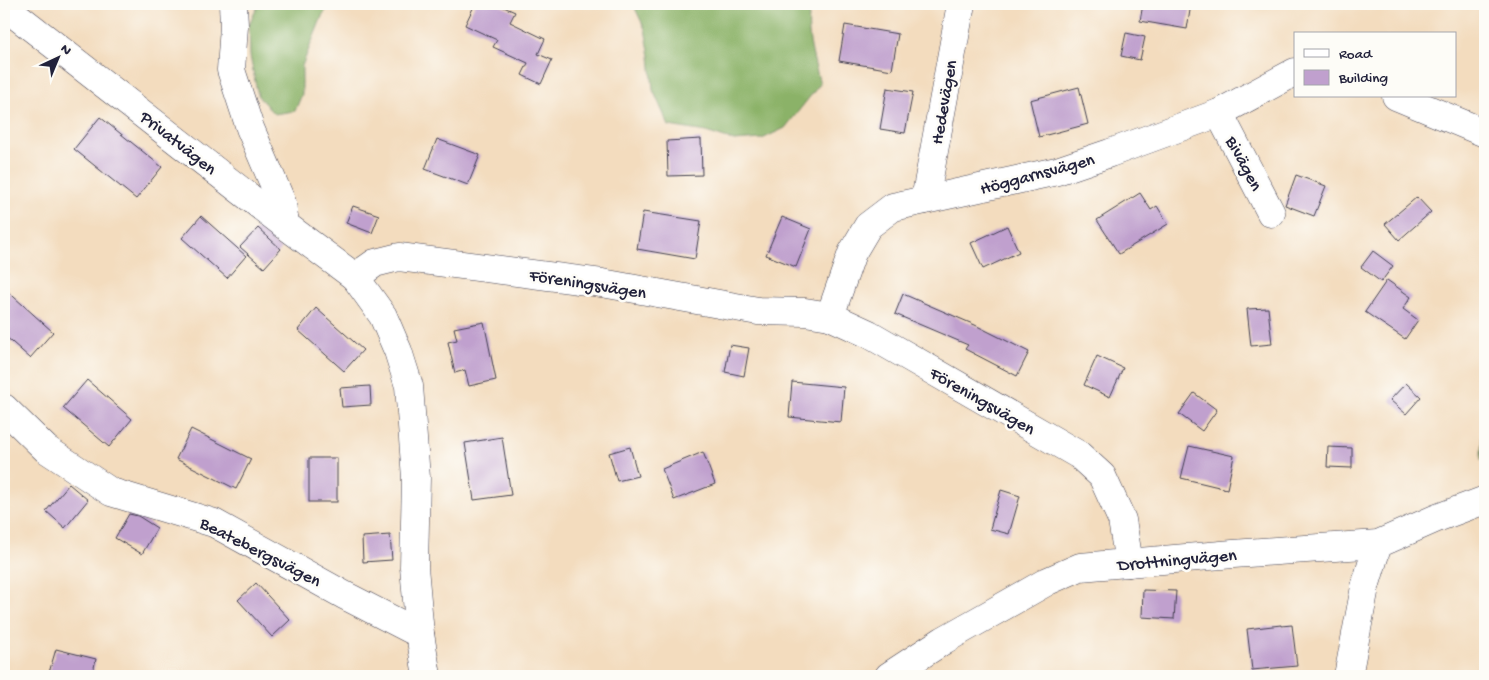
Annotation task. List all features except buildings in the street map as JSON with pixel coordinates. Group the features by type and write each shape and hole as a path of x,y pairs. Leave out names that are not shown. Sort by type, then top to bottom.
{"street":[{"path":"233,4 232,70 250,128 282,202 285,225"},
{"name":"Hedevägen","path":"925,200 961,4"},
{"name":"Privatvägen","path":"4,6 285,225 355,277"},
{"name":"Höggarnsvägen","path":"830,316 852,253 868,226 894,207 1057,171 1219,114 1294,73"},
{"path":"1401,98 1485,133"},
{"name":"Bivägen","path":"1219,114 1271,213"},
{"name":"Föreningsvägen","path":"355,277 375,263 399,257 602,283 758,311 805,312 830,316 892,347 1079,455 1102,476 1122,520 1129,563"},
{"path":"355,277 383,316 398,351 409,386 416,478 414,567 420,634 427,676"},
{"name":"Beatebergsvägen","path":"4,408 46,449 111,492 214,523 420,634"},
{"name":"Drottningvägen","path":"889,676 944,640 1048,581 1080,567 1378,544 1437,518 1485,500"},
{"path":"1348,676 1365,586 1378,544"}],"green space":[{"path":"259,4 333,4 323,14 302,66 302,94 295,111 274,114 258,96 250,56 249,24"},
{"path":"633,4 812,4 809,33 820,84 785,128 762,139 734,141 706,132 669,126 653,90 645,29"},
{"path":"1485,385 1485,459 1481,460 1483,393"}]}
